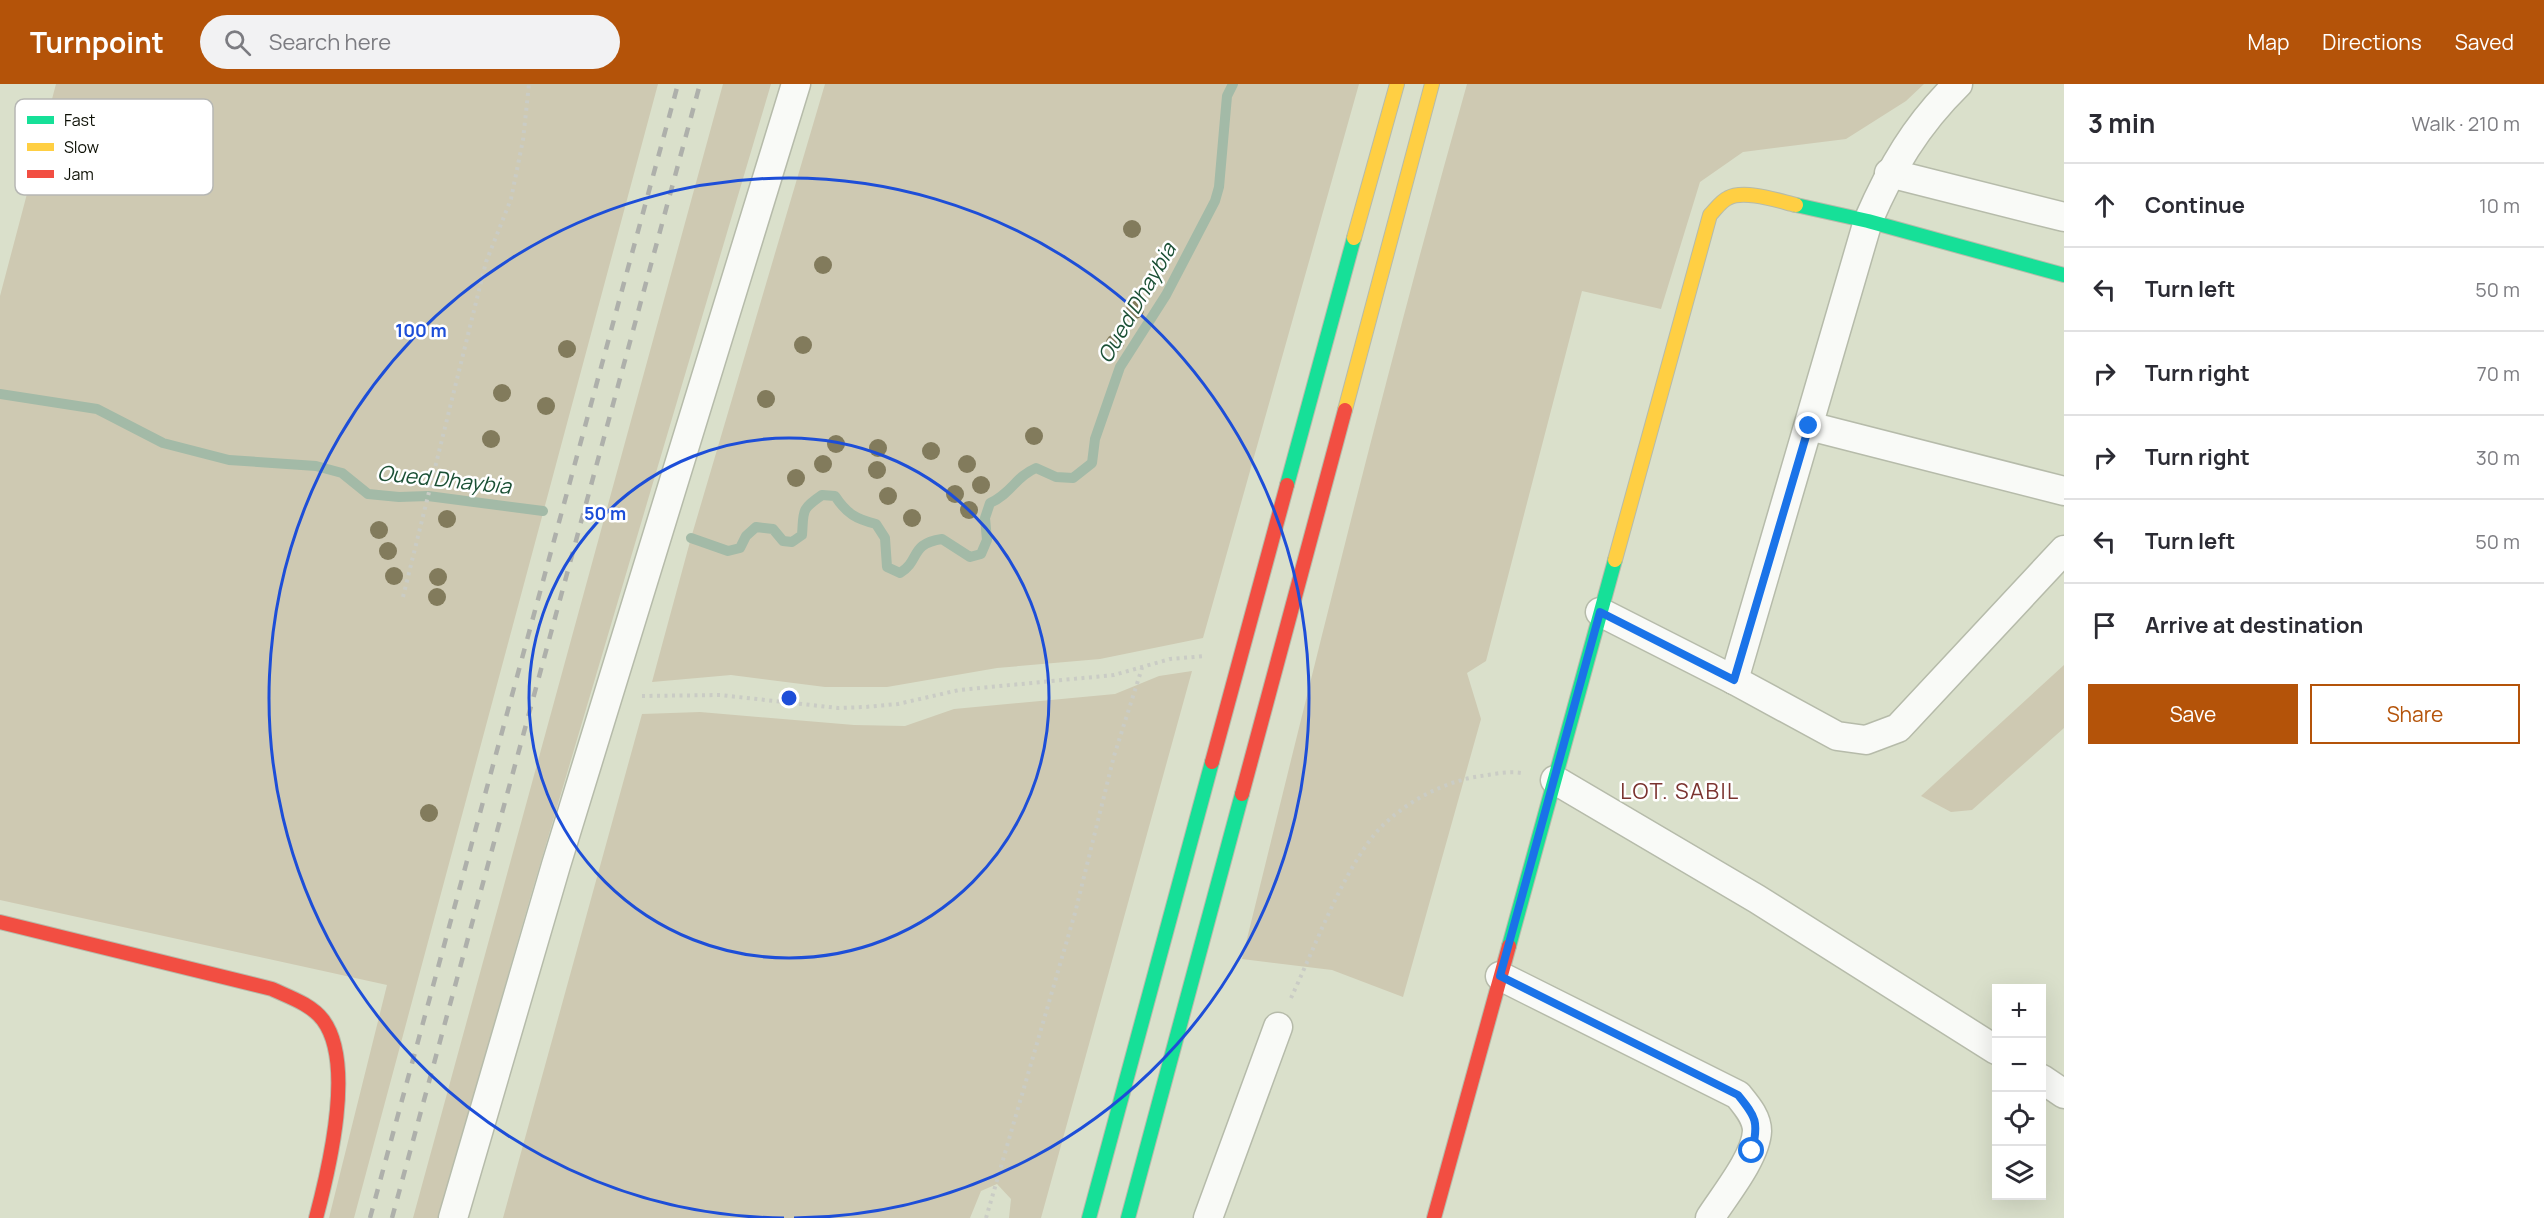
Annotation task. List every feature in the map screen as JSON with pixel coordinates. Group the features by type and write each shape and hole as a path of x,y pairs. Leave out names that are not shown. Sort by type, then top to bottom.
{"main road":[{"path":"1089,1218 1397,84"},
{"path":"1128,1218 1432,84"},
{"path":"1434,1218 1710,215 1726,198 1747,194 1868,221 2064,275"},
{"path":"0,922 272,989 300,1002 324,1021 333,1041 338,1073 337,1117 324,1191 316,1218"}],"street":[{"path":"453,1218 556,864 796,84"},
{"path":"1734,680 1868,221 1889,173 1934,108 1958,84"},
{"path":"1889,173 2064,217"},
{"path":"1809,426 2064,491"},
{"path":"1600,612 1734,680 1837,736 1866,740 1898,728 2064,550"},
{"path":"1555,780 1757,899 1992,1047"},
{"path":"1500,976 1738,1095 1752,1112 1757,1131 1752,1151 1710,1218"},
{"path":"1208,1218 1278,1027"},
{"path":"2046,1082 2064,1094"}],"path":[{"path":"403,597 486,262 511,199 523,140 529,84"},
{"path":"608,698 664,694 720,695 838,708 866,707 898,704 969,689 1114,675 1170,659 1217,655 1241,658"},
{"path":"986,1218 1075,913 1114,756 1142,667"},
{"path":"1278,1027 1347,878 1375,834 1414,800 1461,778 1513,771 1555,780"}],"shaded area":[{"path":"56,84 658,84 354,1218 329,1218 387,985 0,900 0,296 27,195 213,195 213,99 52,99"},
{"path":"723,84 771,84 438,1218 413,1218"},
{"path":"825,84 1359,84 1203,638 1100,659 997,668 887,687 825,687 731,675 652,682 691,538"},
{"path":"1467,84 1924,84 1906,101 1846,139 1743,152 1700,182 1661,309 1582,291 1486,661 1467,673 1481,719 1403,997 1332,970 1242,959 1379,411"},
{"path":"2064,665 2064,728 1972,810 1951,812 1921,796"},
{"path":"1192,671 1041,1218 1009,1218 1011,1199 997,1184 981,1191 970,1218 503,1218 642,714 700,712 854,725 905,726 954,709 1115,694 1159,676"}],"waterway":[{"name":"Oued Dhaybia","path":"691,538 728,551 740,548 746,536 756,527 773,529 783,541 792,542 802,535 804,512 810,504 822,495 835,496 852,515 876,524 885,538 887,567 900,573 911,563 920,549 932,541 942,539 970,557 981,554 987,540 985,518 990,503 1004,495 1018,480 1036,468 1056,477 1073,478 1092,463 1095,439 1120,367 1166,295 1215,201 1219,187 1227,96 1233,84"},
{"name":"Oued Dhaybia","path":"0,394 97,409 163,443 229,460 316,466 342,473 368,494 399,497 428,496 543,511"}],"railway":[{"path":"370,1218 678,84"},
{"path":"392,1218 700,84"}],"traffic: fast":[{"path":"1796,205 1868,221 2064,275"},
{"path":"1287,485 1354,238"},
{"path":"1509,946 1615,560"},
{"path":"1089,1218 1212,762"},
{"path":"1128,1218 1242,794"}],"traffic: slow":[{"path":"1354,238 1397,84"},
{"path":"1345,410 1432,84"},
{"path":"1615,560 1710,215 1723,201 1743,195 1796,205"}],"traffic: jam":[{"path":"1242,794 1345,410"},
{"path":"1212,762 1287,485"},
{"path":"0,922 272,989 318,1014 332,1039 337,1062 338,1089 332,1145 316,1218"},
{"path":"1434,1218 1509,946"}],"district":[{"name":"LOT. SABIL","path":"1680,791"}],"route":[{"path":"1752,1151 1757,1131 1752,1112 1738,1095 1500,976 1600,612 1734,680 1809,426"}]}
